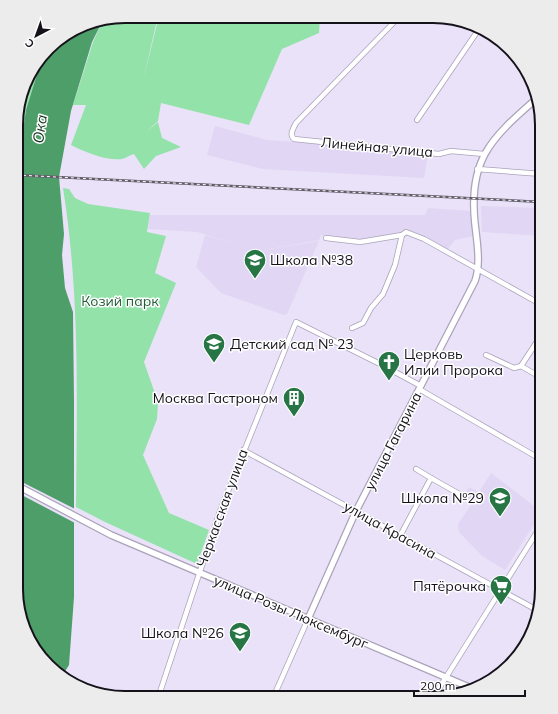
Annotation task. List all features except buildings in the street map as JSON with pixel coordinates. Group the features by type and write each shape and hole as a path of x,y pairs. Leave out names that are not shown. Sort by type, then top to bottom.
{"main road":[{"name":"улица Гагарина","path":"308,619 356,511 475,281 478,269 473,194 477,169 484,154 513,119 532,102"},
{"name":"улица Розы Люксембург","path":"23,489 111,534 466,686"}],"street":[{"name":"Линейная улица","path":"393,23 296,123 291,135 294,139 440,154 452,151 484,154"},
{"path":"417,120 476,33"},
{"path":"477,169 535,173"},
{"path":"326,238 360,242 406,232 478,269 535,301"},
{"path":"352,328 363,323 371,308 383,294 395,265 402,234"},
{"name":"Черкасская улица","path":"160,691 199,572 243,450 296,322 384,366 420,388"},
{"path":"486,355 514,368 521,366 535,345"},
{"path":"521,366 535,374"},
{"path":"420,388 535,456"},
{"name":"улица Красина","path":"243,450 533,608"},
{"path":"416,469 461,495"},
{"path":"400,536 431,478"},
{"path":"437,691 535,535"},
{"name":"улица Гагарина","path":"276,691 308,619"}],"shaded area":[{"path":"215,126 267,140 355,146 369,150 428,155 424,178 263,169 207,155"},
{"path":"481,206 535,208 535,236 482,232"},
{"path":"428,208 470,211 473,236 455,240 446,251 425,240 402,233 363,239 321,235 319,240 258,251 319,241 287,314 284,315 221,293 196,267 205,235 246,247 197,232 148,229 150,215 425,215"},
{"name":"Школа №29","path":"491,473 535,507 535,523 505,570 482,556 459,532 458,524 473,502 464,496 469,487 479,492"}],"green space":[{"path":"119,23 156,23 143,81 157,23 320,23 319,33 282,49 249,125 161,103 158,121 146,132 158,122 162,138 181,147 156,156 144,169 134,154 122,159 109,159 89,153 71,145 86,105 73,105 93,42 100,26"},
{"path":"38,73 26,110 23,131 26,99"},
{"name":"Козий парк","path":"63,188 69,189 75,198 88,204 150,213 147,232 166,236 155,273 176,283 144,362 158,402 157,419 143,455 169,513 209,530 197,564 105,522 76,507 77,387 75,307"}],"water":[{"name":"Ока","path":"100,26 92,42 71,111 59,177 64,234 62,255 65,288 73,312 74,597 69,665 65,671 53,661 37,640 26,615 24,602 23,131 26,110 37,74 48,58 50,56 56,56 56,50 69,40"}],"pier":[{"path":"23,483 75,509 75,523 23,496"}],"railway":[{"path":"23,175 535,202"}],"place":[{"name":"Школа №38","path":"255,280"},
{"name":"Детский сад № 23","path":"214,364"},
{"name":"Церковь Илии Пророка","path":"389,382"},
{"name":"Москва Гастроном","path":"294,418"},
{"name":"Школа №29","path":"500,518"},
{"name":"Пятёрочка","path":"501,606"},
{"name":"Школа №26","path":"240,652"}]}
